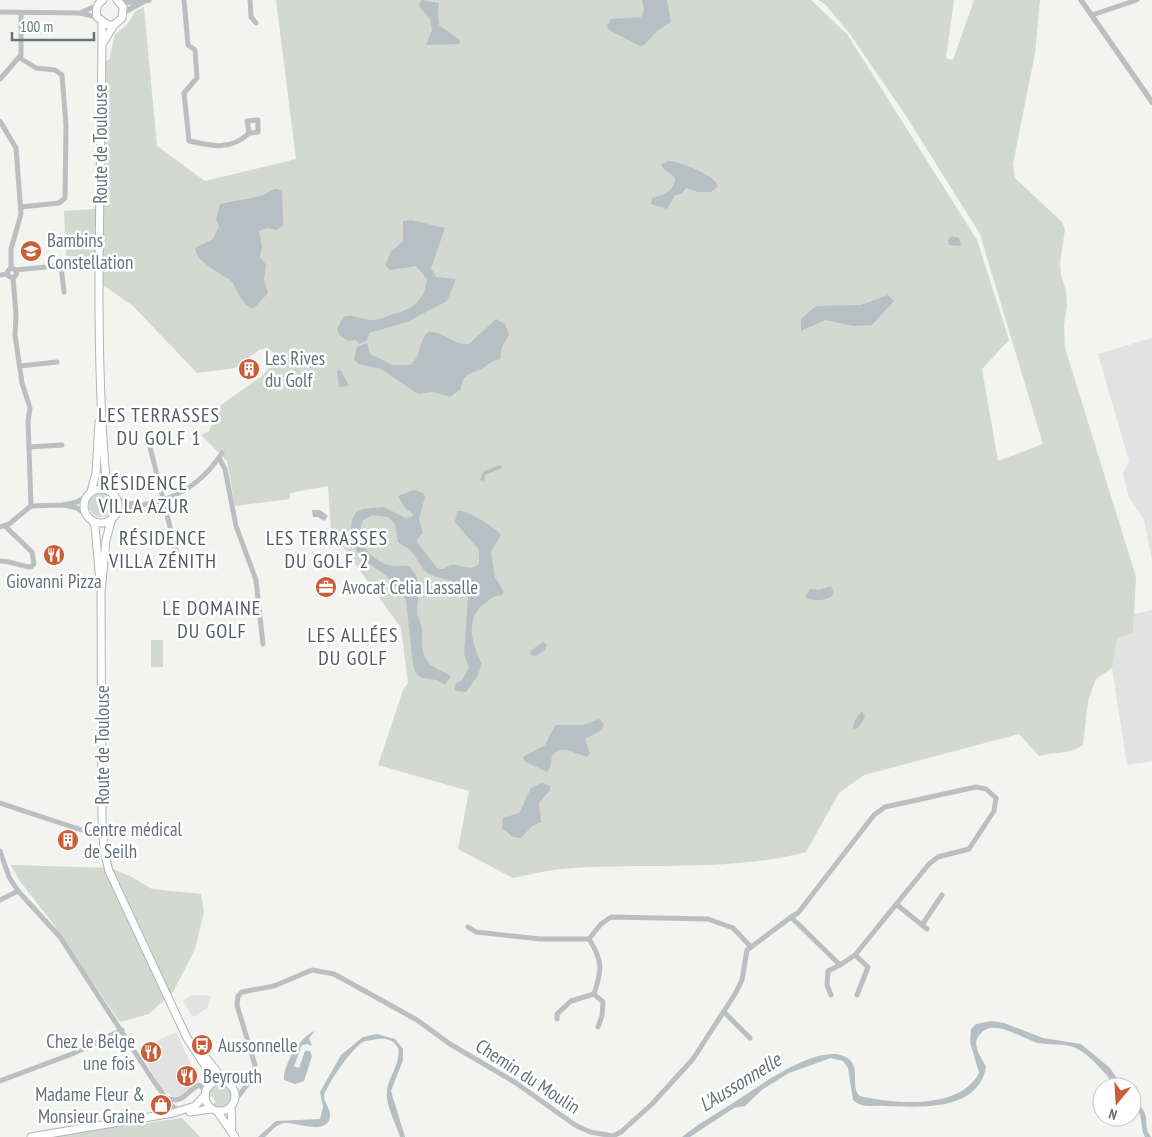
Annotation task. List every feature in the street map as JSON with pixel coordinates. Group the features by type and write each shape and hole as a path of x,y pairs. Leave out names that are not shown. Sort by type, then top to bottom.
{"main road":[{"path":"102,44 114,25 122,18 124,12 119,1"},
{"name":"Route de Toulouse","path":"101,2 101,394 106,480 113,494"},
{"path":"100,20 114,25"},
{"name":"Route de Toulouse","path":"89,494 96,473 101,394"},
{"path":"103,489 113,494 118,508 114,517 105,522 90,518 84,504 89,494 103,489"},
{"name":"Route de Toulouse","path":"114,517 106,540 102,593 103,837 106,860 115,884 187,1038 208,1070 207,1091"},
{"name":"Route de Toulouse","path":"90,518 95,526 102,593"},
{"name":"Route de Toulouse","path":"184,1030 227,1083"},
{"path":"31,1137 151,1118 180,1111 195,1106 217,1082 227,1083 234,1090 236,1099 231,1107 225,1111 200,1109 166,1117 151,1118"},
{"path":"207,1091 206,1103 235,1136"},
{"path":"231,1107 230,1120 235,1136"}],"street":[{"path":"184,0 188,45 195,50 198,78 184,92 189,141 215,146 240,143 249,133"},
{"path":"250,0 251,17 256,23"},
{"path":"1081,0 1152,102"},
{"path":"1092,15 1138,0"},
{"path":"119,1 147,1"},
{"path":"124,12 147,1"},
{"path":"79,13 101,2"},
{"path":"0,12 79,13 100,20"},
{"path":"0,80 20,58 22,46 21,12"},
{"path":"20,58 36,68 55,70 62,75 66,125 64,198 59,203 21,207"},
{"path":"0,121 16,148 21,207 20,220 11,248 14,269 10,276 16,315 15,335 23,387 30,408 28,421 31,506"},
{"path":"14,269 63,265 64,292"},
{"path":"0,275 10,276"},
{"path":"20,366 57,362"},
{"path":"149,443 179,563"},
{"path":"29,447 62,445"},
{"path":"114,517 127,508 164,499 194,485 222,453"},
{"path":"218,458 225,469 236,526 256,580 263,644"},
{"path":"0,561 18,566 31,567 34,564 32,552 3,526 31,506 63,505 77,502 89,494"},
{"path":"113,494 125,503 141,505"},
{"path":"63,505 77,508 90,518"},
{"path":"589,939 601,924 611,917 708,918 733,928 751,947 798,913 845,854 863,827 886,807 976,787 986,789 996,798 997,805 969,849 933,860 855,955 828,971 827,985 831,995"},
{"path":"0,803 103,837"},
{"path":"0,851 9,877 18,891 60,936 166,1098 171,1105 180,1111"},
{"path":"0,900 18,891"},
{"path":"922,925 942,895"},
{"path":"896,904 927,929"},
{"path":"792,917 840,965"},
{"path":"468,927 476,932 540,939 589,939"},
{"path":"589,939 599,955 600,974 594,994"},
{"name":"Chemin du Moulin","path":"255,1070 255,1060 237,1005 238,996 242,992 274,986 306,972 319,969 334,974 417,1020 450,1044 516,1083 575,1125 590,1132 613,1136 622,1132 652,1104 693,1059 724,1012 742,980 744,955 751,947"},
{"path":"855,955 868,967 857,995"},
{"path":"557,1019 557,1014 571,1001 594,994"},
{"path":"594,994 603,1002 602,1016 598,1027"},
{"path":"724,1012 750,1038"},
{"path":"0,1082 72,1054 122,1030"},
{"path":"227,1083 245,1080 255,1070"},
{"path":"236,1099 254,1077 255,1070"},
{"path":"166,1098 172,1100 181,1099 199,1085 207,1091"}],"shaded area":[{"path":"276,0 811,0 847,34 977,240 1009,340 982,369 998,461 1043,444 980,234 906,116 849,33 825,4 818,0 954,0 946,58 953,60 974,0 1040,0 1035,53 1013,164 1015,178 1062,222 1065,229 1060,262 1067,307 1064,324 1065,348 1136,577 1133,632 1117,639 1112,668 1096,679 1088,701 1083,745 1068,751 1039,756 1019,734 864,775 839,793 806,852 746,863 592,867 544,871 513,878 458,849 469,791 378,765 403,690 408,683 401,628 331,530 328,486 290,493 290,499 235,506 227,461 201,435 209,431 221,405 263,375 278,356 267,348 259,350 235,368 197,373 133,306 103,285 103,68 106,61 109,60 115,34 126,26 136,11 144,7 157,146 205,181 296,159"},
{"path":"421,0 439,3 439,25 460,40 459,44 426,45 432,30 430,19 419,6"},
{"path":"642,0 667,0 671,22 657,31 644,45 640,46 609,30 607,26 611,19 641,17 644,10"},
{"path":"668,161 688,166 704,173 718,186 711,192 698,192 686,188 682,194 675,195 667,209 651,204 652,198 665,194 675,182 675,178 662,167 662,164"},
{"path":"275,189 282,190 283,225 277,230 267,228 259,231 262,247 260,257 266,265 264,279 268,293 253,309 244,303 232,282 204,262 196,253 195,248 213,239 219,226 216,219 220,204 261,196"},
{"path":"96,209 96,258 66,256 64,211"},
{"path":"411,220 445,228 431,268 436,277 456,279 447,301 407,322 369,333 367,340 359,344 356,340 349,341 340,336 337,329 343,317 351,316 378,320 411,307 420,299 427,279 416,266 390,270 385,265 391,252 403,241 403,221"},
{"path":"951,236 959,238 961,246 949,245 948,241"},
{"path":"888,295 894,301 872,325 854,326 825,320 801,331 801,319 816,306 861,305"},
{"path":"496,319 505,324 509,335 502,347 500,359 468,375 463,380 461,389 450,397 433,392 418,394 381,369 359,364 354,360 357,347 367,343 370,354 393,365 410,365 414,361 428,332 438,333 458,343 469,344"},
{"path":"1152,338 1152,561 1144,519 1129,497 1123,474 1129,461 1098,354"},
{"path":"340,370 349,386 339,387 337,371"},
{"path":"500,465 502,468 485,475 484,481 480,480 484,471"},
{"path":"414,490 423,493 425,497 419,519 423,533 417,539 417,542 437,568 443,569 454,565 471,568 479,564 479,550 455,522 457,511 467,513 487,523 501,535 491,551 495,577 504,592 502,595 487,601 478,609 474,616 472,624 473,640 482,664 477,677 466,692 455,691 454,688 456,683 462,680 469,668 464,654 468,599 464,588 454,582 427,573 411,551 398,542 395,524 388,517 373,515 363,520 360,536 362,543 371,555 393,566 409,566 417,577 419,589 417,613 422,629 425,658 435,668 451,676 445,685 436,680 423,678 417,675 413,665 406,600 387,576 360,557 350,539 352,520 356,512 363,509 384,507 406,518 412,517 413,514 405,508 398,496"},
{"path":"101,493 106,494 112,500 112,510 106,516 101,517 96,516 90,510 89,505 90,500 96,494"},
{"path":"312,510 320,510 328,516 324,521 318,517 313,517"},
{"path":"831,586 834,594 828,598 816,600 805,597 810,589 819,590"},
{"path":"1152,610 1152,761 1127,765 1112,668 1117,639 1133,632 1134,614"},
{"path":"151,640 163,640 163,667 151,667"},
{"path":"543,642 547,645 545,650 536,656 531,655 530,651"},
{"path":"862,711 865,717 858,728 853,729 855,720"},
{"path":"599,719 604,724 602,730 585,739 590,754 587,757 568,750 560,750 552,756 550,768 547,772 524,761 523,757 545,745 555,725 583,725"},
{"path":"542,783 550,786 550,790 539,803 541,822 532,826 521,838 513,837 502,828 503,818 519,813 531,788"},
{"path":"11,865 110,868 132,877 152,889 201,894 204,912 195,949 173,992 149,1014 120,1022 51,921 19,880"},
{"path":"192,995 212,996 207,1008 193,1017 183,1001"},
{"path":"991,1021 1004,1023 1043,1038 1081,1044 1110,1068 1116,1077 1108,1077 1093,1060 1072,1046 1038,1043 1009,1031 994,1028 987,1029 981,1033 976,1041 979,1054 986,1067 981,1082 972,1092 946,1104 915,1107 861,1105 853,1100 848,1068 843,1061 831,1058 789,1073 763,1089 745,1106 734,1108 690,1137 682,1137 775,1076 809,1059 825,1055 839,1055 850,1060 853,1064 857,1093 860,1096 908,1102 942,1099 970,1085 979,1073 970,1042 971,1029 976,1024"},
{"path":"315,1031 309,1038 312,1046 302,1045 294,1066 299,1068 305,1051 310,1051 312,1056 304,1081 295,1084 284,1080 289,1059 298,1045"},
{"path":"176,1032 199,1081 184,1094 174,1098 160,1087 140,1049"},
{"path":"377,1034 395,1039 403,1049 403,1060 391,1091 405,1137 400,1137 389,1108 387,1096 388,1085 398,1059 398,1048 392,1041 381,1039 365,1041 358,1046 335,1074 324,1095 330,1114 329,1121 325,1125 312,1127 284,1123 276,1127 265,1137 258,1137 276,1121 320,1119 323,1107 320,1092 341,1055 363,1037"},
{"path":"221,1084 230,1090 230,1101 225,1106 213,1105 215,1102 213,1097 208,1096 211,1089"},
{"path":"1142,1108 1146,1118 1147,1130 1151,1137 1145,1137"},
{"path":"182,1118 200,1137 51,1137 69,1133"}],"place":[{"name":"Bambins Constellation","path":"31,251"},
{"name":"Les Rives du Golf","path":"249,369"},
{"name":"Giovanni Pizza","path":"54,555"},
{"name":"Avocat Celia Lassalle","path":"326,587"},
{"name":"Centre médical de Seilh","path":"68,840"},
{"name":"Aussonnelle","path":"202,1045"},
{"name":"Chez le Belge une fois","path":"151,1052"},
{"name":"Beyrouth","path":"187,1076"},
{"name":"Madame Fleur & Monsieur Graine","path":"161,1105"}],"district":[{"name":"LES TERRASSES DU GOLF 1","path":"159,426"},
{"name":"RÉSIDENCE VILLA AZUR","path":"144,494"},
{"name":"RÉSIDENCE VILLA ZÉNITH","path":"163,550"},
{"name":"LES TERRASSES DU GOLF 2","path":"327,550"},
{"name":"LE DOMAINE DU GOLF","path":"212,620"},
{"name":"LES ALLÉES DU GOLF","path":"353,646"}],"water label":[{"name":"L'Aussonnelle","path":"740,1082"}]}
